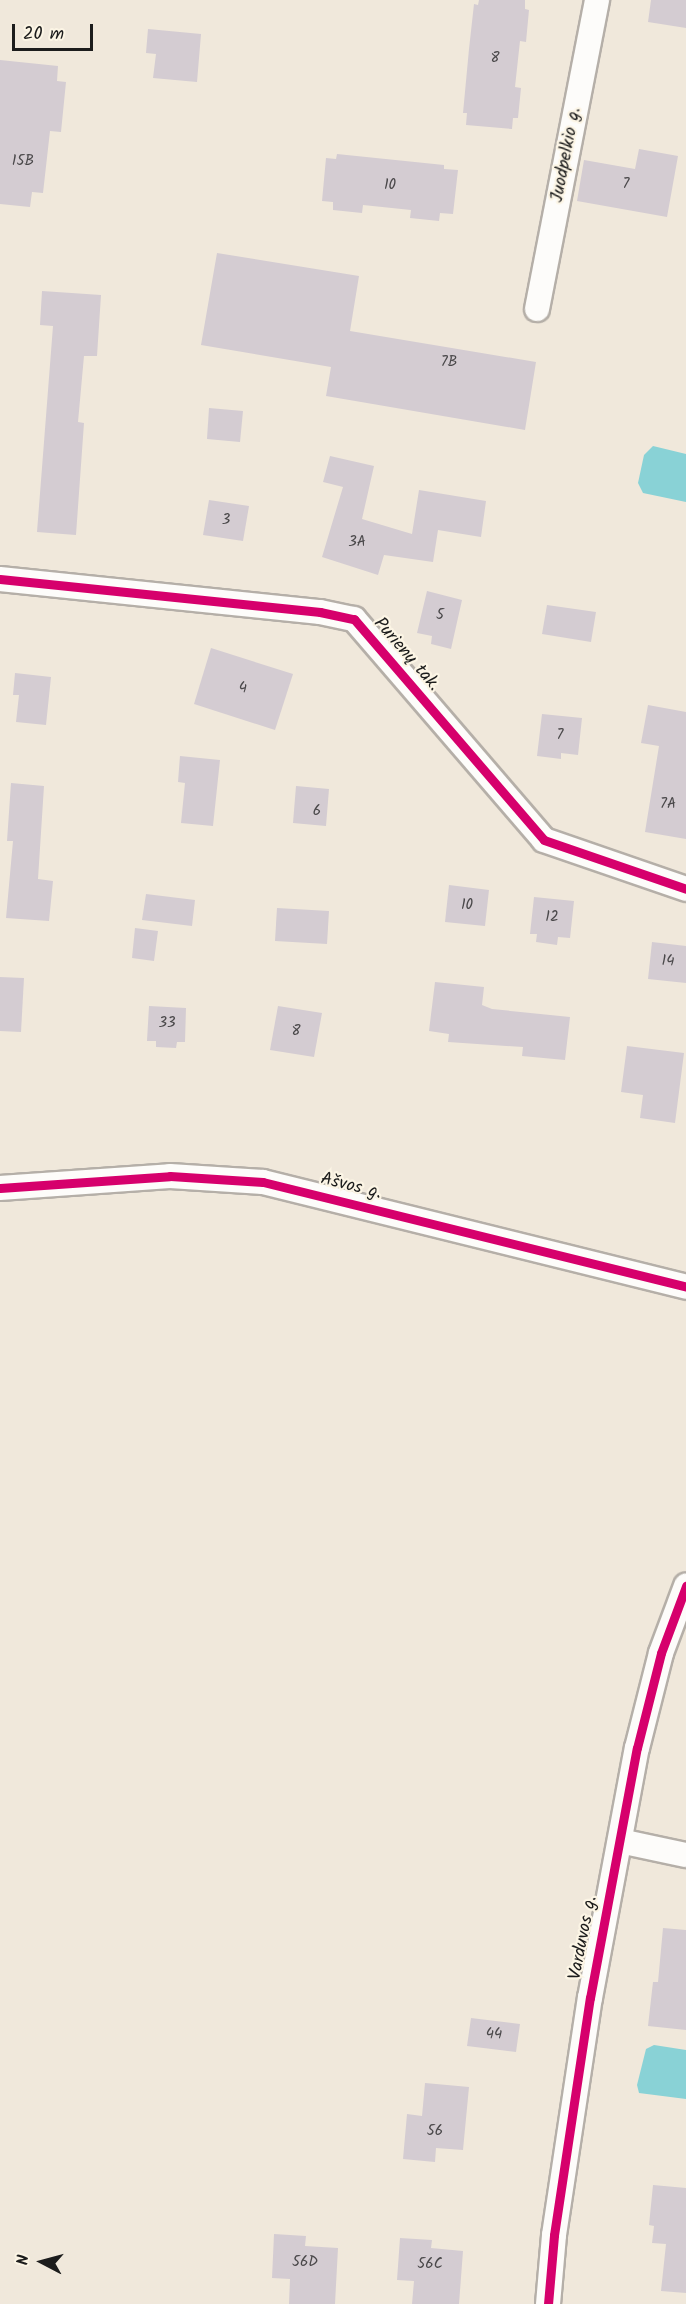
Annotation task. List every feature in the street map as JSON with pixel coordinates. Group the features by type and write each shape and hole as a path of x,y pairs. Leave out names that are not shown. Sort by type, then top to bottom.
{"street":[{"name":"Juodpelkio g.","path":"537,309 597,0"},
{"name":"Purienų tak.","path":"0,579 320,612 354,619 544,840 686,889"},
{"name":"Ašvos g.","path":"0,1188 170,1176 263,1182 686,1287"},
{"name":"Varduvos g.","path":"548,2304 554,2235 586,2021 637,1748 661,1653 686,1586"},
{"path":"620,1841 686,1855"}],"water":[{"path":"653,446 686,454 686,502 643,493 638,483 644,455"},
{"path":"654,2045 686,2050 686,2099 639,2093 637,2085 646,2049"}],"building":[{"path":"479,0 525,0 525,9 529,10 526,42 520,41 515,87 521,88 518,118 513,118 512,129 466,125 467,113 463,113 469,49 474,4 478,5"},
{"path":"651,0 686,0 686,28 648,22"},
{"path":"148,29 201,34 197,82 153,78 156,54 146,53"},
{"path":"0,60 58,66 57,81 66,82 61,132 50,131 43,193 32,192 30,207 0,204"},
{"path":"639,149 678,156 667,217 577,201 584,160 635,169"},
{"path":"337,154 444,165 444,169 458,170 453,214 440,213 439,221 410,218 411,210 363,205 362,213 333,210 333,202 322,201 326,158 336,159"},
{"path":"217,253 359,276 350,331 536,362 525,430 326,396 331,367 201,345"},
{"path":"42,291 101,295 97,356 84,356 78,422 84,423 76,535 37,532 53,326 40,325"},
{"path":"209,408 243,411 240,442 207,439"},
{"path":"330,456 374,466 362,519 412,534 419,490 486,501 481,537 438,530 433,562 384,555 378,575 322,557 343,487 323,482"},
{"path":"209,500 249,506 243,541 203,535"},
{"path":"427,591 462,600 451,649 431,644 432,636 417,633"},
{"path":"547,605 596,612 591,642 542,634"},
{"path":"211,648 293,674 275,730 194,704"},
{"path":"15,673 51,677 46,725 16,722 19,695 13,695"},
{"path":"648,705 686,712 686,839 645,832 659,746 641,743"},
{"path":"542,714 582,718 578,755 561,753 561,759 537,756"},
{"path":"180,756 220,760 213,826 181,823 185,783 178,782"},
{"path":"11,783 44,786 38,879 53,881 49,921 6,918 13,841 7,841"},
{"path":"296,786 329,789 326,826 293,823"},
{"path":"449,885 489,890 485,926 445,922"},
{"path":"146,894 195,900 192,926 142,920"},
{"path":"534,897 574,901 570,938 558,937 557,945 536,942 537,934 530,934"},
{"path":"277,908 329,911 327,944 275,941"},
{"path":"135,928 158,931 154,961 132,958"},
{"path":"652,942 686,946 686,983 648,979"},
{"path":"0,977 24,978 21,1032 0,1031"},
{"path":"435,982 484,987 482,1005 492,1009 570,1017 565,1060 522,1056 523,1047 448,1042 449,1034 429,1031"},
{"path":"149,1006 186,1008 185,1042 177,1042 176,1048 156,1047 156,1041 147,1041"},
{"path":"278,1006 322,1013 314,1057 270,1050"},
{"path":"627,1046 684,1053 675,1123 640,1118 643,1095 621,1092"},
{"path":"663,1928 686,1930 686,2030 648,2026 653,1982 658,1982"},
{"path":"471,2018 520,2024 516,2052 467,2046"},
{"path":"425,2083 469,2087 463,2150 436,2148 435,2162 403,2159 407,2114 422,2116"},
{"path":"653,2185 686,2188 686,2293 661,2291 666,2244 652,2243 654,2226 649,2225"},
{"path":"274,2234 306,2236 305,2246 338,2248 335,2304 289,2304 290,2279 272,2278"},
{"path":"400,2238 432,2240 431,2248 463,2251 459,2304 412,2304 414,2281 397,2280"}],"cycle path":[{"path":"0,579 320,612 354,619 544,840 686,889"},
{"path":"0,1188 170,1176 263,1182 686,1287"},
{"path":"548,2304 554,2235 590,1998 637,1748 661,1653 686,1586"}]}
